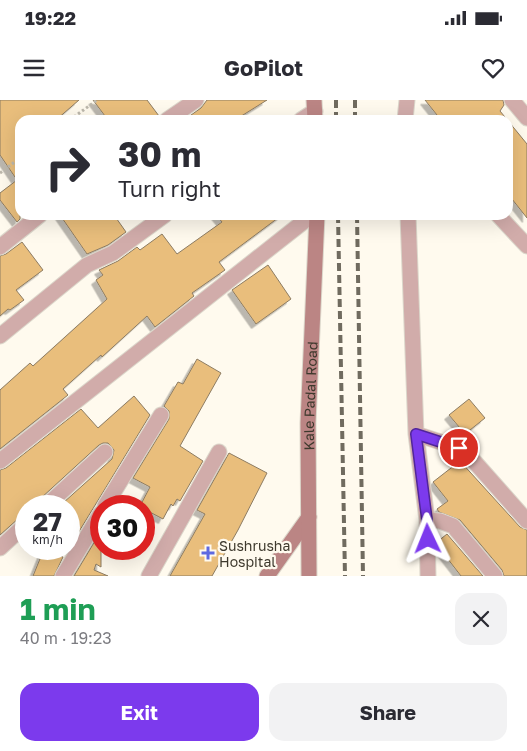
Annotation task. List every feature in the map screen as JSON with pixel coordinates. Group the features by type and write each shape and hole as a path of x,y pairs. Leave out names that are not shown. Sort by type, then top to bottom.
{"street":[{"path":"174,115 196,100"},
{"path":"406,115 407,100"},
{"path":"512,100 527,118"},
{"path":"0,247 34,220"},
{"path":"0,336 87,265 113,253 158,220"},
{"path":"0,461 306,220"},
{"name":"Kale Padal Road","path":"309,576 308,423 317,220"},
{"path":"408,220 416,434 427,520 428,576"},
{"path":"503,220 527,246"},
{"path":"113,495 161,415"},
{"path":"416,434 459,448 472,459 527,521"},
{"path":"58,495 105,452"},
{"path":"150,576 219,452"},
{"path":"266,576 309,517"},
{"path":"427,520 440,521 452,526 495,576"},
{"path":"63,576 90,531"},
{"path":"0,548 15,534"}],"path":[{"path":"77,115 98,100"},
{"path":"0,173 15,162"}],"building":[{"path":"0,100 79,100 62,115 15,115 15,177 0,155"},
{"path":"93,100 147,100 158,115 104,115"},
{"path":"207,100 267,100 243,115 191,115 201,108"},
{"path":"425,100 503,100 504,105 500,111 503,115 437,115"},
{"path":"513,127 527,144 527,218 513,200"},
{"path":"15,182 15,219 0,200 0,193"},
{"path":"63,220 118,220 126,232 108,245 87,254"},
{"path":"220,220 275,220 219,262 225,270 192,293 194,296 155,327 147,316 63,389 68,395 0,449 0,390 30,363 33,366 107,299 96,280 103,275 99,270 118,261 137,247 140,250 162,234 177,254 222,222"},
{"path":"22,242 43,270 16,290 24,300 0,316 0,256 6,254"},
{"path":"268,265 291,299 256,324 232,290"},
{"path":"197,359 221,373 180,446 203,461 180,501 177,499 173,506 171,504 163,519 155,515 155,495 146,495 150,487 133,478 169,419 169,411 164,406 178,382 183,384"},
{"path":"134,396 150,415 101,495 90,495 90,514 80,530 80,495 72,495 112,459 114,450 108,443 99,445 44,495 15,495 15,522 0,535 0,470 6,468 81,409 98,428"},
{"path":"469,399 485,418 465,434 449,415"},
{"path":"229,453 267,473 212,576 170,576 205,514 197,510"},
{"path":"460,461 520,527 527,530 527,576 504,576 502,570 460,520 439,512 437,509 448,501 433,482"},
{"path":"447,534 483,576 461,576 437,545 437,542"},
{"path":"90,549 90,560 101,560 101,567 96,564 94,570 108,576 74,576"},
{"path":"40,560 62,560 54,576 33,576"}],"railway":[{"path":"336,100 336,115"},
{"path":"355,100 355,115"},
{"path":"338,220 345,576"},
{"path":"357,220 363,576"}],"place":[{"name":"Sushrusha Hospital","path":"208,553"}],"route":[{"path":"428,539 416,434 459,448"}]}
